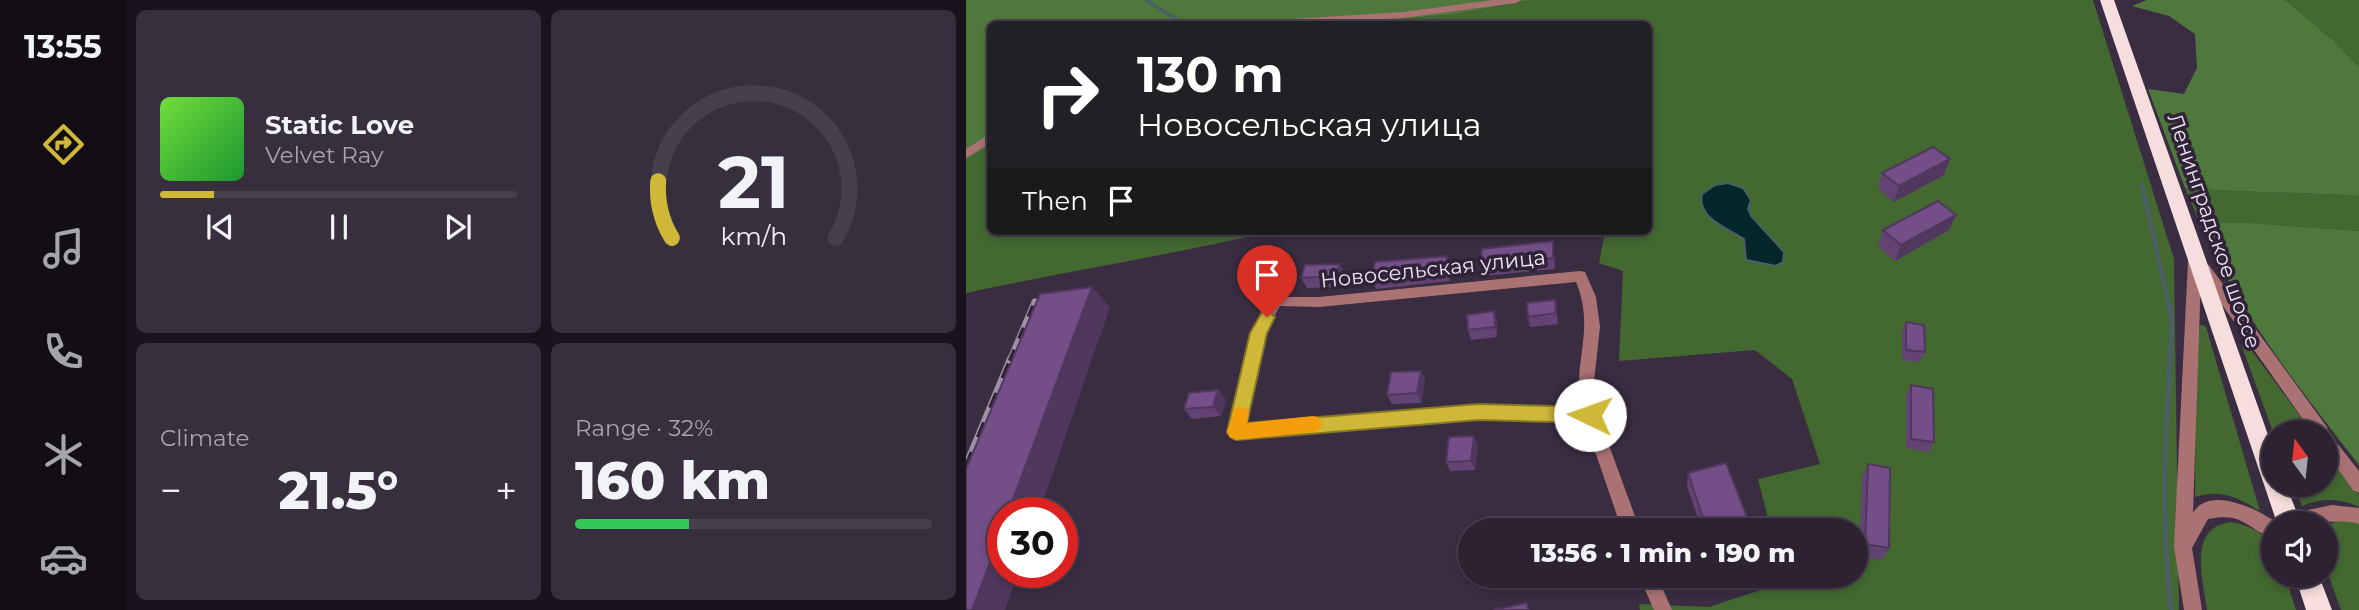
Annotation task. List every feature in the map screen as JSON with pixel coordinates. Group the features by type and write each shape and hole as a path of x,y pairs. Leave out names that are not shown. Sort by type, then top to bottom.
{"highway":[{"name":"Ленинградское шоссе","path":"2107,0 2261,446"},
{"path":"2311,588 2319,610"}],"street":[{"path":"1305,21 1403,15 1516,0"},
{"path":"966,153 987,140"},
{"path":"2195,256 2312,420"},
{"path":"2193,610 2183,547 2195,256"},
{"name":"Новосельская улица","path":"1580,276 1589,297 1593,327 1585,390 1590,415 1478,412 1236,432 1258,333 1276,301 1318,302 1580,276"},
{"path":"1590,415 1627,518"},
{"path":"2338,456 2359,485"},
{"path":"2183,547 2203,512 2220,507 2238,510 2261,521"},
{"path":"2338,514 2359,516"},
{"path":"1653,588 1663,610"}],"green space":[{"path":"966,0 1530,0 1457,14 1378,21 987,21 987,147 966,160"},
{"path":"1530,0 2093,0 2174,259 2179,610 1640,610 1639,604 1709,607 1767,588 1868,588 1868,518 1768,518 1758,479 1820,464 1792,379 1755,350 1619,361 1623,271 1599,263 1604,235 1652,235 1652,21 1378,21 1457,14"},
{"path":"2147,0 2285,0 2333,40 2359,67 2359,196 2185,188 2148,89 2184,94 2197,68 2195,34 2169,16 2132,6"},
{"path":"2285,0 2359,0 2359,67 2333,40"},
{"path":"987,147 987,235 1255,235 966,293 966,160"},
{"path":"2185,188 2359,196 2359,231 2252,223 2200,223"},
{"path":"2200,223 2252,223 2359,231 2359,465 2338,437 2338,420 2325,420 2293,378 2251,319 2215,256"},
{"path":"2196,326 2206,327 2260,511 2221,494 2195,497"},
{"path":"2241,344 2249,347 2303,420 2269,420"},
{"path":"2338,466 2359,495 2359,507 2330,500 2302,506 2299,497 2338,497"},
{"path":"2338,520 2359,523 2359,610 2341,610 2333,588 2338,588"},
{"path":"2231,522 2254,529 2261,534 2261,588 2289,588 2296,610 2207,610 2201,557 2208,534 2217,526"}],"shaded area":[{"path":"1728,183 1743,188 1751,200 1748,209 1752,217 1784,252 1783,262 1776,266 1746,260 1744,239 1708,216 1704,210 1702,194 1715,185"}],"building":[{"path":"1933,147 1950,159 1899,186 1882,173"},
{"path":"1938,201 1956,215 1901,245 1883,230"},
{"path":"1553,241 1553,258 1481,266 1482,249"},
{"path":"1447,256 1446,271 1371,278 1375,262"},
{"path":"1340,264 1336,276 1301,278 1305,265"},
{"path":"1092,287 1014,497 987,497 987,570 972,610 966,610 966,469 1040,294"},
{"path":"1555,300 1556,313 1528,317 1527,303"},
{"path":"1494,311 1495,327 1468,330 1467,315"},
{"path":"1906,322 1924,325 1925,352 1906,350"},
{"path":"1421,371 1417,393 1387,395 1391,372"},
{"path":"1911,385 1933,389 1934,442 1911,439"},
{"path":"1218,390 1213,407 1184,409 1189,393"},
{"path":"1474,436 1471,461 1446,462 1449,437"},
{"path":"1726,463 1747,518 1703,518 1688,473"},
{"path":"1868,464 1890,468 1889,548 1868,544"},
{"path":"1527,603 1528,610 1493,610"}],"waterway":[{"path":"1146,0 1179,21"},
{"path":"2142,185 2172,319 2170,361"},
{"path":"2170,359 2165,516 2171,610"}],"railway":[{"path":"1010,361 1035,302"},
{"path":"966,467 1011,359"}],"slow traffic":[{"path":"1240,414 1236,432 1313,424"}],"route":[{"path":"1267,317 1258,333 1236,432 1341,421 1478,412 1590,415"}]}
